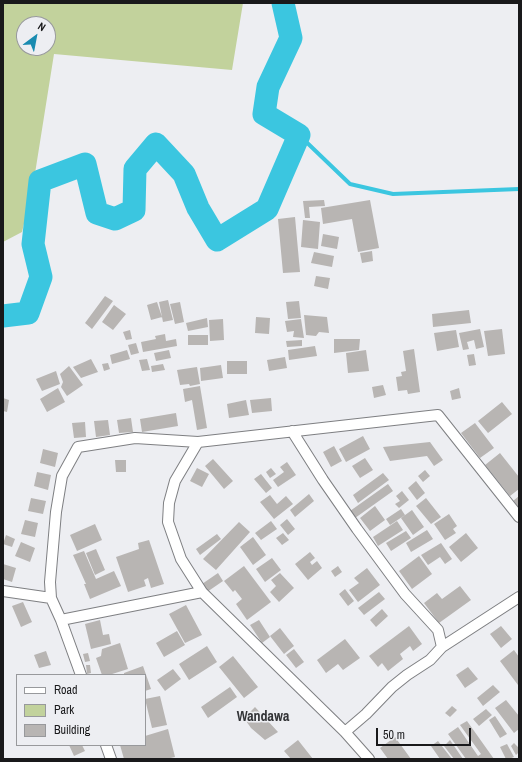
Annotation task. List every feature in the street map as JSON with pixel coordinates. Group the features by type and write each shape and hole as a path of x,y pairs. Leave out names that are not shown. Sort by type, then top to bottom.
{"street":[{"path":"80,674 61,620 51,598 50,582 56,512 62,476 78,447 135,438 198,442 438,415 519,517"},
{"path":"292,431 323,480 357,529 406,594 438,630 442,647"},
{"path":"198,442 175,481 169,503 168,522 181,559 202,592 345,732 369,759"},
{"path":"3,591 51,598"},
{"path":"61,620 202,592"},
{"path":"345,732 366,714 392,687 430,660 442,647 519,597"},
{"path":"106,746 111,759"}],"green space":[{"path":"3,3 243,3 232,70 56,54 56,16 16,16 16,56 54,56 33,186 22,232 3,242"}],"building":[{"path":"324,200 325,206 309,207 310,218 305,218 303,201"},
{"path":"370,200 379,248 358,252 352,219 323,224 321,208"},
{"path":"295,217 300,272 283,273 278,219"},
{"path":"303,220 320,222 318,249 301,247"},
{"path":"323,234 339,237 337,249 321,246"},
{"path":"372,251 373,261 362,263 360,253"},
{"path":"314,252 334,256 332,267 311,263"},
{"path":"316,276 330,278 328,289 314,286"},
{"path":"105,296 113,301 92,329 85,323"},
{"path":"168,300 173,320 163,322 159,302"},
{"path":"299,301 301,318 288,319 286,302"},
{"path":"157,302 162,317 151,320 147,305"},
{"path":"180,302 184,322 175,324 170,304"},
{"path":"114,305 126,314 113,330 102,322"},
{"path":"469,310 471,323 433,327 432,314"},
{"path":"304,315 327,317 329,333 319,332 316,336 306,335"},
{"path":"256,317 270,318 269,334 255,333"},
{"path":"207,318 208,327 188,331 186,323"},
{"path":"223,319 224,340 210,341 209,320"},
{"path":"301,319 304,338 293,337 294,331 287,332 285,321"},
{"path":"480,329 484,347 476,349 474,340 467,342 469,349 463,350 459,333"},
{"path":"502,329 505,354 488,356 484,331"},
{"path":"130,330 132,339 126,340 123,332"},
{"path":"456,330 459,347 437,351 434,333"},
{"path":"165,334 166,341 176,339 177,346 143,352 141,342 156,339 155,336"},
{"path":"188,335 208,335 208,345 188,345"},
{"path":"334,339 360,339 359,350 334,353"},
{"path":"302,340 302,346 287,347 286,341"},
{"path":"136,343 139,353 131,355 128,345"},
{"path":"315,346 317,356 289,360 288,350"},
{"path":"414,349 420,392 408,394 407,390 398,391 396,377 402,376 401,372 406,371 403,351"},
{"path":"127,350 130,359 112,364 110,355"},
{"path":"169,350 171,358 156,361 154,353"},
{"path":"366,350 369,371 348,373 346,353"},
{"path":"474,354 476,365 469,366 467,355"},
{"path":"285,357 287,368 269,371 267,360"},
{"path":"91,359 98,372 81,378 73,367"},
{"path":"147,359 150,370 142,371 139,360"},
{"path":"227,361 247,361 247,374 227,374"},
{"path":"108,363 110,369 104,371 102,364"},
{"path":"163,364 165,370 152,372 151,366"},
{"path":"221,365 223,378 201,381 200,368"},
{"path":"69,366 83,385 67,396 61,387 63,382 60,374"},
{"path":"197,367 200,384 190,386 189,384 180,385 177,370"},
{"path":"56,371 60,384 42,391 36,379"},
{"path":"383,385 386,395 374,398 372,387"},
{"path":"200,386 207,428 197,430 192,400 185,402 183,389"},
{"path":"58,388 65,402 47,412 40,399"},
{"path":"459,388 461,398 452,400 450,391"},
{"path":"3,398 9,400 7,412 3,411"},
{"path":"271,398 272,411 252,413 250,400"},
{"path":"246,400 249,415 229,418 227,404"},
{"path":"502,402 512,414 488,433 478,421"},
{"path":"176,413 178,426 142,432 140,419"},
{"path":"131,418 133,432 119,433 117,420"},
{"path":"108,420 110,435 96,437 94,421"},
{"path":"85,422 86,437 74,438 72,423"},
{"path":"475,423 494,448 480,458 461,433"},
{"path":"363,436 370,449 346,462 339,449"},
{"path":"430,442 443,460 434,466 427,456 390,461 383,447"},
{"path":"334,446 342,461 331,467 323,452"},
{"path":"43,449 58,453 55,467 40,463"},
{"path":"500,453 519,477 519,489 510,496 485,465"},
{"path":"365,458 373,470 360,478 352,466"},
{"path":"213,459 233,481 224,489 205,466"},
{"path":"115,460 126,460 126,472 116,472"},
{"path":"287,462 296,475 278,487 273,480 284,472 280,467"},
{"path":"197,468 209,474 202,487 190,481"},
{"path":"271,468 276,474 270,478 266,472"},
{"path":"425,470 430,476 423,482 418,476"},
{"path":"37,472 51,475 48,490 34,486"},
{"path":"383,473 389,480 358,503 353,495"},
{"path":"261,474 272,488 266,493 254,479"},
{"path":"416,481 425,493 417,500 408,488"},
{"path":"388,484 393,491 355,518 350,511"},
{"path":"402,491 409,500 399,508 395,504 400,501 396,496"},
{"path":"309,494 314,501 295,517 290,510"},
{"path":"270,495 277,504 286,496 293,504 274,519 260,502"},
{"path":"519,496 519,508 513,501"},
{"path":"31,498 46,501 43,514 28,511"},
{"path":"426,498 441,517 431,524 416,506"},
{"path":"375,506 385,520 370,531 360,518"},
{"path":"401,509 405,515 390,525 386,519"},
{"path":"412,510 424,527 413,535 401,518"},
{"path":"449,514 457,526 453,529 456,533 445,540 434,524"},
{"path":"287,519 295,529 288,535 280,525"},
{"path":"25,520 38,523 35,537 21,534"},
{"path":"271,521 277,529 261,540 255,533"},
{"path":"397,521 403,530 378,546 373,537"},
{"path":"239,522 250,532 216,570 203,559"},
{"path":"95,524 102,540 77,551 70,535"},
{"path":"427,530 433,539 411,552 406,543"},
{"path":"406,531 411,538 391,551 386,543"},
{"path":"283,533 289,540 282,545 276,538"},
{"path":"466,533 478,548 461,562 449,547"},
{"path":"217,534 221,539 200,555 196,549"},
{"path":"6,535 15,539 12,547 3,544"},
{"path":"253,537 266,555 253,565 240,547"},
{"path":"149,540 164,584 151,588 148,578 144,580 146,586 128,592 116,557 139,549 138,543"},
{"path":"21,542 35,548 30,562 15,556"},
{"path":"441,543 452,559 445,564 440,557 428,565 421,555"},
{"path":"96,549 105,570 95,575 86,553"},
{"path":"84,551 96,579 114,571 121,586 90,599 84,584 86,584 73,555"},
{"path":"310,552 315,558 310,562 312,565 317,561 322,568 308,580 295,564"},
{"path":"419,556 432,574 412,589 399,571"},
{"path":"272,558 281,570 265,582 256,569"},
{"path":"3,564 16,568 12,582 3,579"},
{"path":"244,566 271,602 247,620 236,604 242,599 235,590 233,592 224,581"},
{"path":"338,566 342,572 335,577 331,571"},
{"path":"367,568 380,585 358,602 349,590 359,583 354,578"},
{"path":"218,573 223,581 207,592 202,584"},
{"path":"280,573 294,588 279,602 270,592 276,586 271,580"},
{"path":"460,586 471,600 439,623 424,603 437,593 442,599"},
{"path":"345,589 354,601 348,606 339,594"},
{"path":"379,592 385,599 364,615 358,608"},
{"path":"23,602 32,622 21,627 12,606"},
{"path":"186,605 202,635 185,643 169,614"},
{"path":"382,609 388,616 376,627 370,620"},
{"path":"100,620 103,635 109,634 111,644 91,649 85,624"},
{"path":"259,620 270,637 262,643 250,625"},
{"path":"409,626 422,644 413,651 410,646 400,654 403,659 388,671 382,663 378,667 369,656"},
{"path":"501,626 512,639 501,648 490,634"},
{"path":"280,628 294,646 284,654 270,636"},
{"path":"177,631 185,645 164,657 156,643"},
{"path":"345,639 360,658 343,670 338,664 326,673 317,660"},
{"path":"120,643 128,669 112,674 102,674 96,658 101,656 102,649"},
{"path":"207,646 217,662 189,680 179,664"},
{"path":"294,649 304,662 296,668 286,655"},
{"path":"514,650 519,657 518,685 500,661"},
{"path":"46,651 51,665 39,668 34,655"},
{"path":"88,653 90,661 85,662 83,654"},
{"path":"233,656 258,687 244,698 219,667"},
{"path":"86,665 90,665 91,673 87,674"},
{"path":"143,666 146,674 124,674"},
{"path":"468,667 478,679 465,688 456,675"},
{"path":"173,669 181,679 165,691 157,680"},
{"path":"146,675 151,689 146,691"},
{"path":"493,685 500,692 483,706 477,698"},
{"path":"230,687 237,697 208,718 201,707"},
{"path":"160,696 167,725 152,728 146,699"},
{"path":"506,700 519,716 519,729 514,733 495,708"},
{"path":"452,706 457,710 450,717 445,713"},
{"path":"255,707 278,732 265,740 251,728 244,718"},
{"path":"486,709 492,715 479,726 473,719"},
{"path":"495,716 507,734 500,738 489,720"},
{"path":"467,721 494,759 466,759 448,734 458,727 478,756 481,754 460,725"},
{"path":"168,729 175,757 166,759 124,759 120,746 146,746 146,736"},
{"path":"395,737 411,759 388,759 380,748"},
{"path":"298,740 313,759 291,759 284,751"},
{"path":"450,740 463,759 454,759 444,746"},
{"path":"438,741 452,759 440,759 431,746"},
{"path":"514,743 519,748 519,752 516,755 511,746"},
{"path":"507,744 514,757 509,759 506,759 500,747"},
{"path":"69,746 82,746 85,751 74,756"}],"waterway":[{"path":"3,316 28,313 41,277 33,244 40,181 85,164 97,213 115,219 134,210 135,169 156,144 184,174 198,208 217,240 267,209 299,135 264,114 268,87 291,38 283,3"},
{"path":"299,135 350,184 393,194 519,189"}],"district":[{"name":"Wandawa","path":"263,717"}]}
